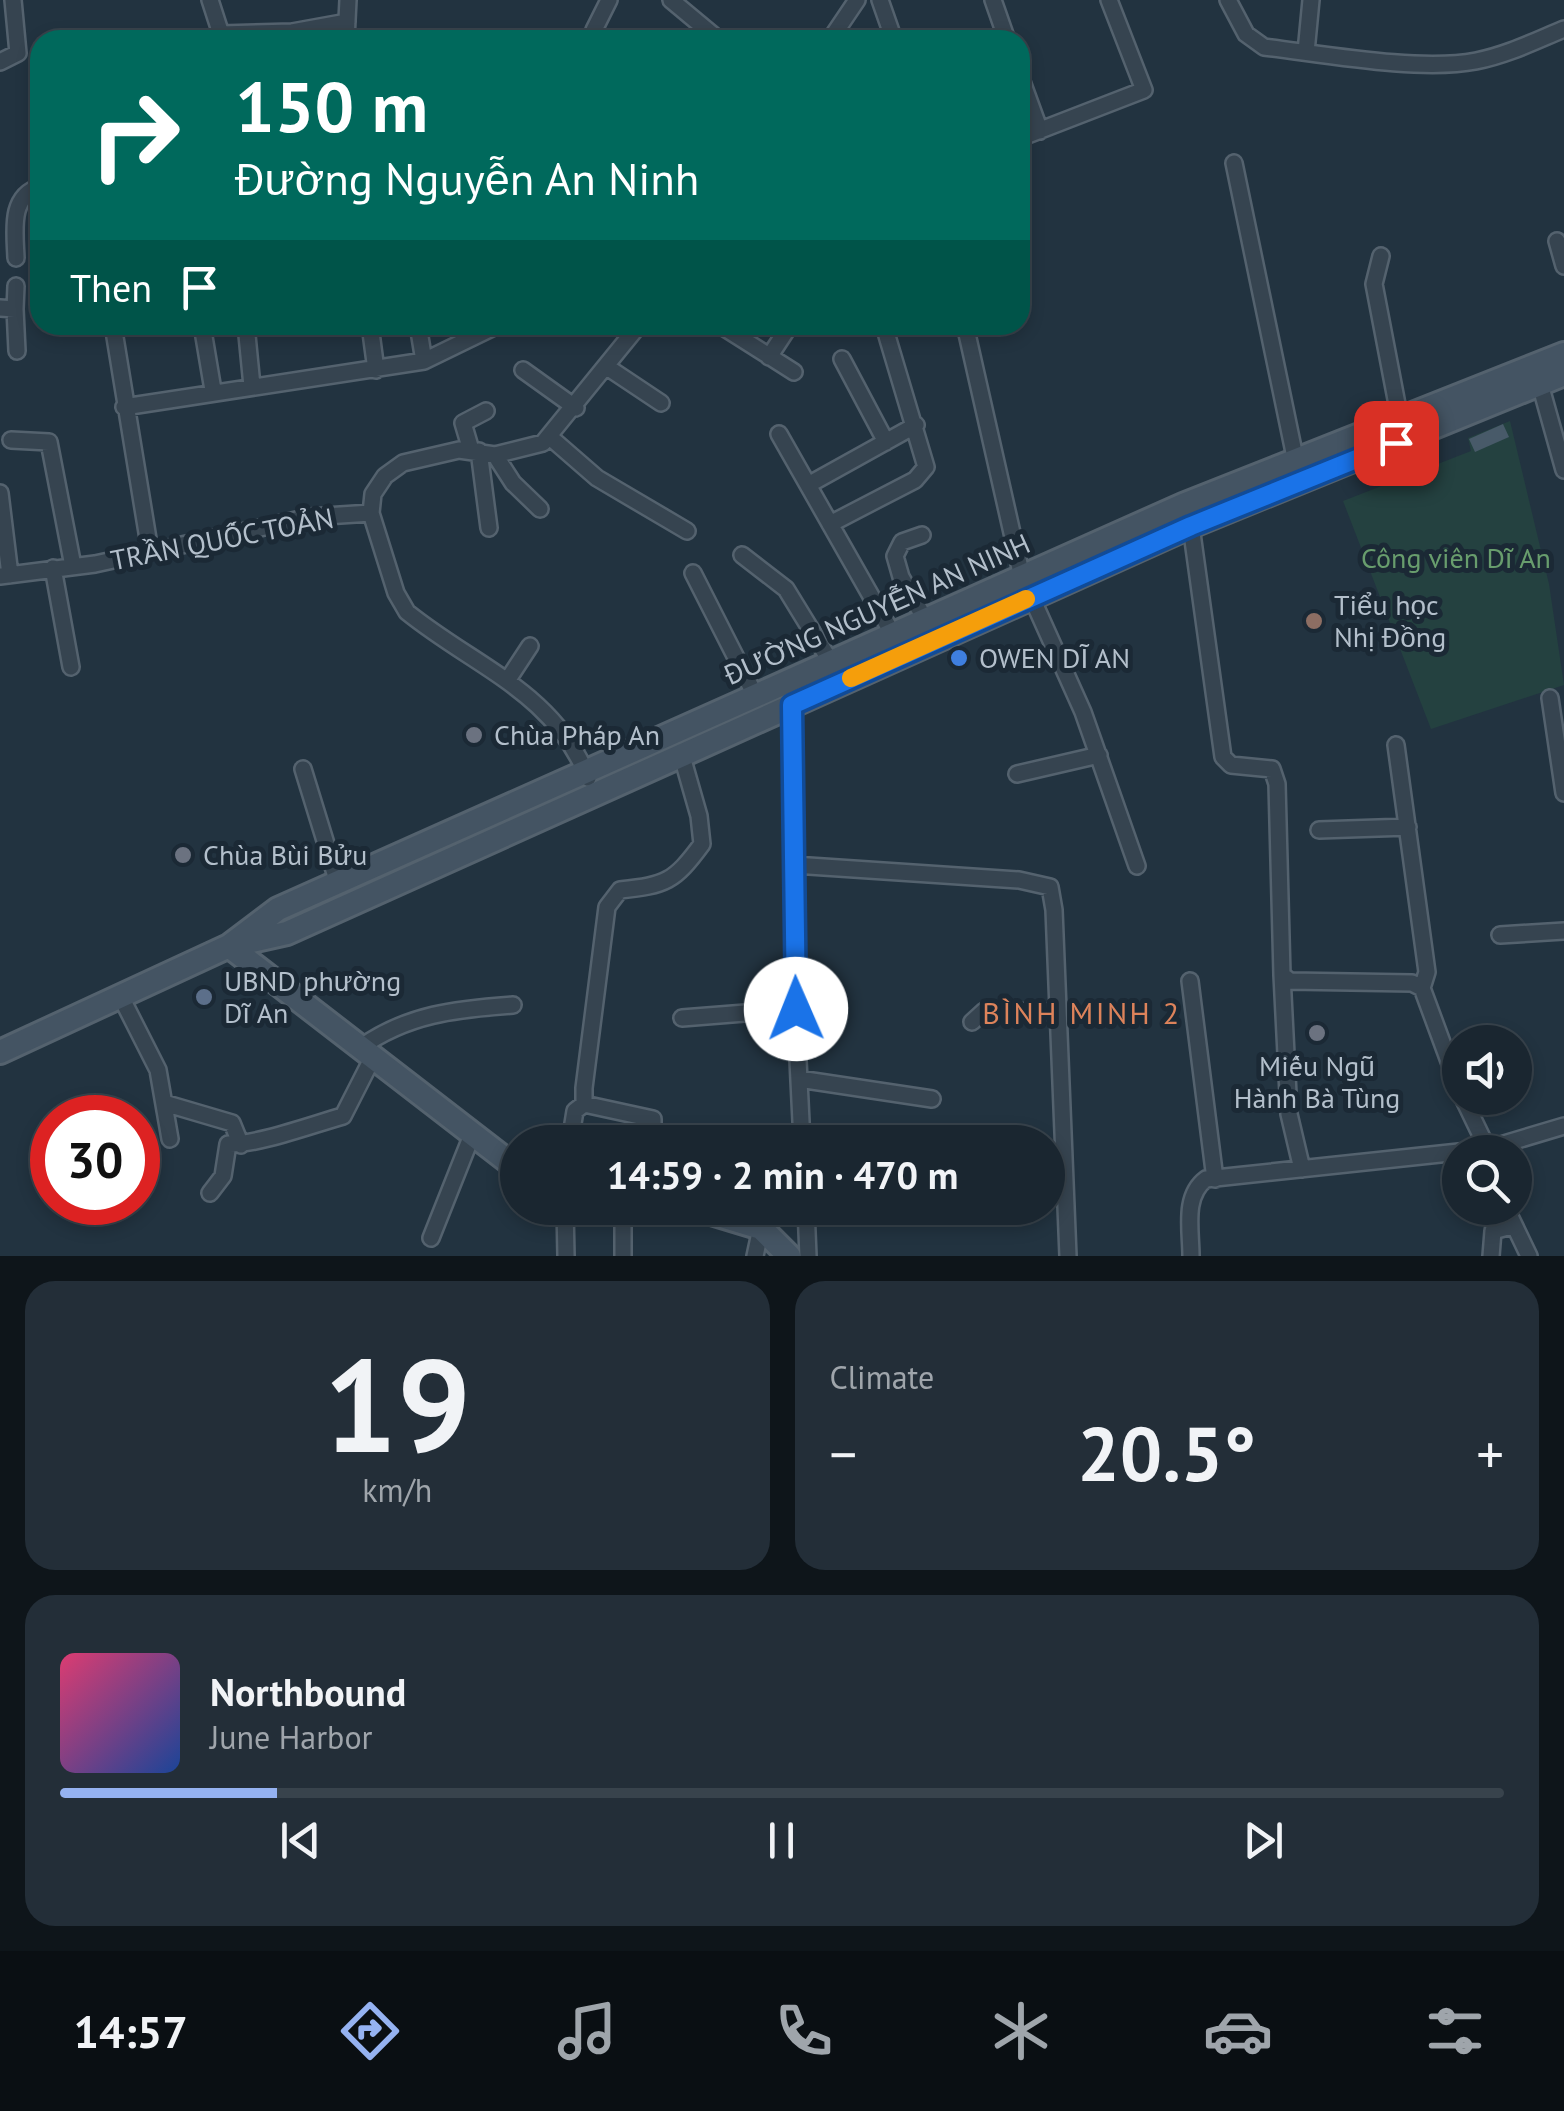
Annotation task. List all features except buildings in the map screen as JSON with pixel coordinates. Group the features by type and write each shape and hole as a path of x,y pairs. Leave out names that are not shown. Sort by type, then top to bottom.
{"main road":[{"name":"ĐƯỜNG NGUYỄN AN NINH","path":"1187,515 1536,375 1564,354"},
{"name":"ĐƯỜNG NGUYỄN AN NINH","path":"228,946 262,917 338,883 590,783 682,753 792,705 899,644 1296,462 1400,420 1536,375 1564,374"},
{"name":"ĐƯỜNG NGUYỄN AN NINH","path":"0,1052 228,946 286,933 756,697 832,664 899,644 926,621 1027,587"},
{"path":"228,946 500,1156"},
{"path":"751,1225 761,1228 790,1256"}],"street":[{"path":"0,62 18,53 13,0"},
{"path":"210,0 220,30"},
{"path":"347,30 348,0"},
{"path":"594,30 609,0"},
{"path":"837,30 857,0"},
{"path":"880,0 890,30"},
{"path":"993,0 1004,30"},
{"path":"1030,134 1144,90 1110,0"},
{"path":"1228,0 1246,34 1257,44 1306,52 1471,62 1564,29"},
{"path":"1306,52 1311,0"},
{"path":"682,3 709,30"},
{"path":"303,30 347,22"},
{"path":"1030,104 1040,131"},
{"path":"1234,163 1296,462"},
{"path":"16,258 18,200 30,190"},
{"path":"1557,240 1564,266"},
{"path":"1381,256 1374,284 1400,420"},
{"path":"16,286 8,308 17,351"},
{"path":"114,335 150,551"},
{"path":"204,335 213,390"},
{"path":"247,335 252,386"},
{"path":"371,335 376,370"},
{"path":"420,335 424,360"},
{"path":"124,407 213,390 376,370 424,360 477,335"},
{"path":"370,513 373,494 385,476 404,463 552,438 631,335"},
{"path":"736,335 794,372"},
{"path":"769,356 783,335"},
{"path":"967,335 1027,587 1099,754 1137,866"},
{"path":"830,524 915,480 926,467 886,336"},
{"path":"842,358 886,442"},
{"path":"607,368 661,403"},
{"path":"524,370 576,408"},
{"path":"1536,375 1564,470"},
{"path":"486,411 463,423 482,452 540,509"},
{"path":"808,486 916,425"},
{"path":"779,434 899,644"},
{"path":"552,438 596,478 687,530"},
{"path":"12,440 50,442 73,566"},
{"path":"482,452 489,528"},
{"path":"0,493 5,575"},
{"name":"TRẦN QUỐC TOẢN","path":"5,575 73,566 310,517 370,513 396,593 407,612 506,681 565,731 590,783"},
{"path":"1187,515 1223,757 1231,765 1272,769 1277,784 1289,1114 1302,1169"},
{"path":"922,534 902,542 895,556 901,577 926,621"},
{"path":"742,554 786,589 832,664"},
{"path":"54,568 72,667"},
{"path":"692,574 756,697"},
{"path":"506,681 530,646"},
{"path":"1550,698 1564,793"},
{"path":"792,705 801,1125"},
{"path":"1396,744 1428,972 1422,988 1442,1041"},
{"path":"573,1125 575,1111 584,1104 607,906 620,890 661,886 681,873 702,844 699,816 682,753"},
{"path":"1017,774 1099,754"},
{"path":"304,769 338,883"},
{"path":"1319,830 1408,827"},
{"path":"794,865 1046,884 1053,893 1068,1256"},
{"path":"1500,935 1564,931"},
{"path":"1282,975 1290,982 1412,983 1422,988"},
{"path":"1190,981 1215,1179"},
{"path":"121,997 158,1070 170,1140"},
{"path":"210,1193 223,1176 228,1144 242,1145 343,1116 366,1054 383,1032 439,1010 513,1005"},
{"path":"682,1018 796,1009"},
{"path":"972,1022 981,1011 1058,1012"},
{"path":"799,1079 932,1099"},
{"path":"164,1102 232,1124 242,1145"},
{"path":"584,1104 653,1119 653,1125"},
{"path":"1532,1137 1564,1126"},
{"path":"431,1238 472,1135"},
{"path":"1190,1256 1195,1188 1215,1179 1442,1155"},
{"path":"565,1225 566,1256"},
{"path":"623,1225 623,1256"},
{"path":"807,1225 808,1256"},
{"path":"1491,1256 1493,1231 1511,1226 1529,1256"},
{"path":"754,1256 761,1228"}],"green space":[{"name":"Công viên Dĩ An","path":"1510,421 1549,584 1564,685 1431,729 1343,501 1471,451 1468,438"}],"slow traffic":[{"path":"851,678 1026,599"}],"place":[{"name":"Tiểu học Nhị Đồng","path":"1314,621"},
{"name":"OWEN DĨ AN","path":"959,658"},
{"name":"Chùa Pháp An","path":"474,735"},
{"name":"Chùa Bùi Bửu","path":"183,855"},
{"name":"UBND phường Dĩ An","path":"204,997"},
{"name":"Miếu Ngũ Hành Bà Tùng","path":"1317,1033"}],"district":[{"name":"BÌNH MINH 2","path":"1082,1014"}],"route":[{"path":"796,1009 792,705 1191,526 1396,443"}]}
